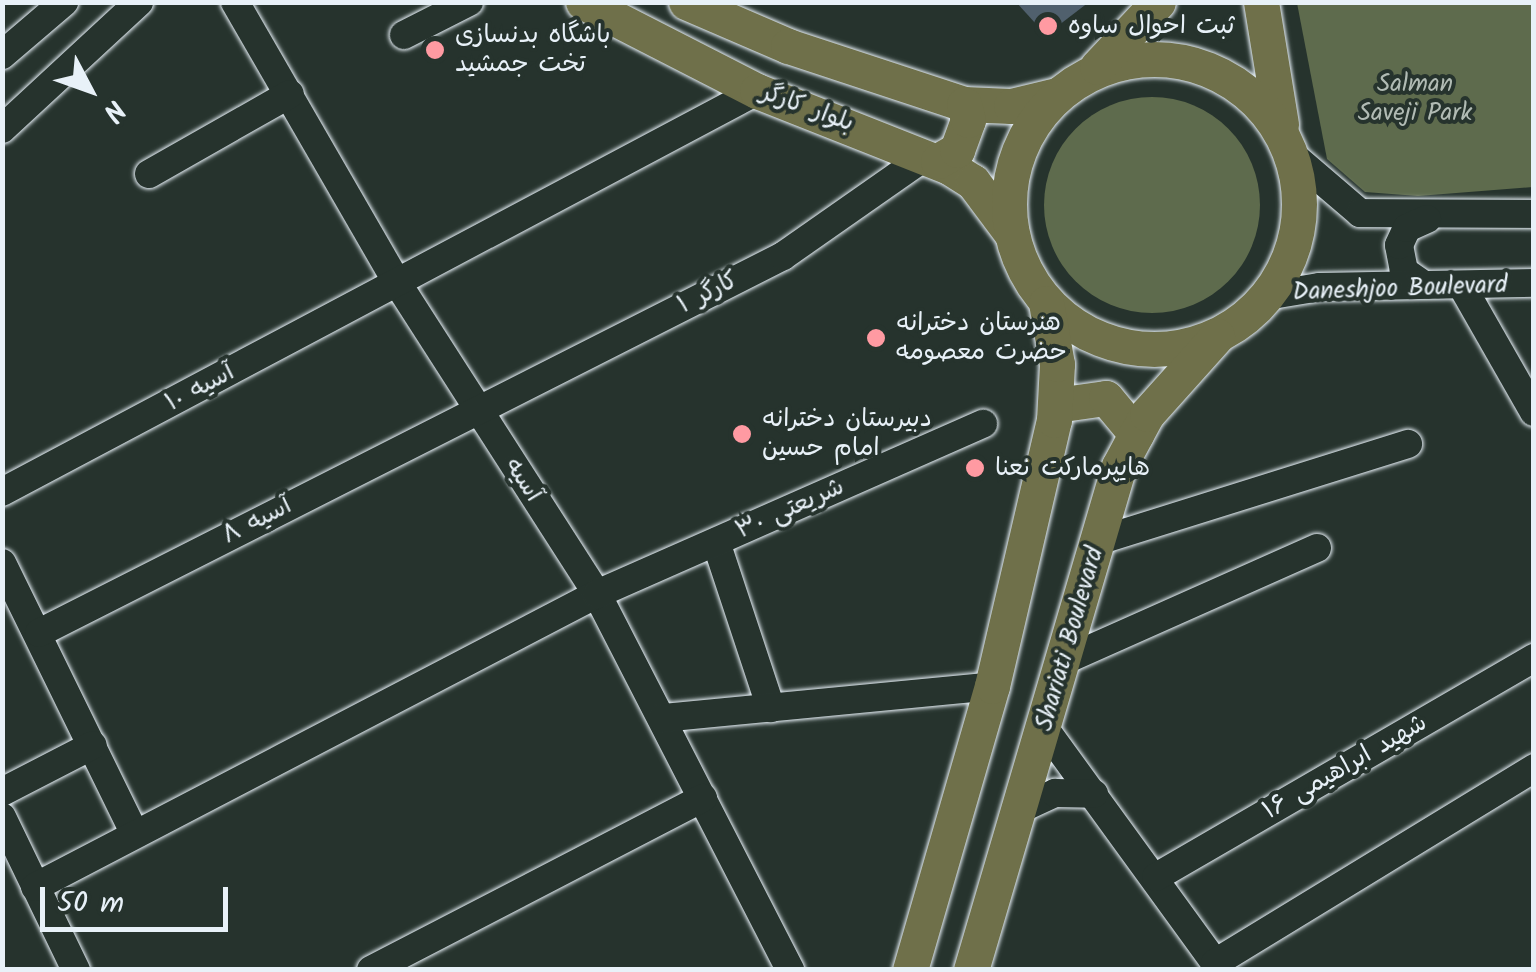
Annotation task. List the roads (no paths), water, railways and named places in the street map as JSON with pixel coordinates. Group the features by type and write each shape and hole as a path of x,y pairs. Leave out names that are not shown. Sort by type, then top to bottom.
{"main road":[{"name":"بلوار کارگر","path":"583,2 757,91 932,159 972,182 1011,234"},
{"name":"بلوار کارگر","path":"686,2 728,11 964,104 1011,106 1057,95"},
{"path":"910,970 992,686 1056,406 1046,303 1011,234 1009,191 1020,148 1057,95 1089,74 1158,2"},
{"path":"1046,303 1117,345 1158,350 1218,335 1266,296 1294,242 1299,198 1261,2"},
{"path":"1089,74 1138,59 1213,70 1255,98 1288,147"},
{"path":"932,159 957,150 968,120 964,104"},
{"name":"Shariati Boulevard","path":"971,970 1046,729 1098,541 1136,434 1218,335"},
{"path":"1056,406 1106,398 1136,434"}],"street":[{"path":"2,129 139,2"},
{"name":"آسیه","path":"235,2 398,284 598,594 790,970"},
{"path":"404,35 469,2"},
{"path":"2,55 54,5"},
{"name":"آسیه ۱۰","path":"2,492 757,91"},
{"path":"148,174 290,94"},
{"path":"1288,147 1360,213 1428,219 1534,214"},
{"name":"کارگر ۱","path":"476,408 783,256 932,159"},
{"path":"1420,283 1404,271 1398,245 1407,228 1428,219"},
{"name":"Daneshjoo Boulevard","path":"1266,296 1420,283 1534,283"},
{"path":"1462,286 1534,412"},
{"name":"آسیه ۸","path":"38,633 476,408"},
{"name":"شریعتی ۳۰","path":"35,887 598,594 983,424"},
{"path":"1098,541 1408,444"},
{"path":"716,542 772,708"},
{"path":"1062,660 1317,548"},
{"path":"2,563 135,834"},
{"name":"شهید ابراهیمی ۱۶","path":"1156,877 1534,658"},
{"path":"662,718 992,686"},
{"path":"1046,729 1218,966 1533,770"},
{"path":"2,792 93,745"},
{"path":"1018,810 1055,792 1094,794"},
{"path":"371,970 703,798"},
{"path":"2,817 76,970"}],"place":[{"name":"ثبت احوال ساوه","path":"1048,26"},
{"name":"باشگاه بدنسازی تخت جمشید","path":"435,50"},
{"name":"هنرستان دخترانه حضرت معصومه","path":"876,338"},
{"name":"دبیرستان دخترانه امام حسین","path":"742,434"},
{"name":"هایپرمارکت نعنا","path":"975,468"}],"park label":[{"name":"Salman Saveji Park","path":"1415,100"}]}
